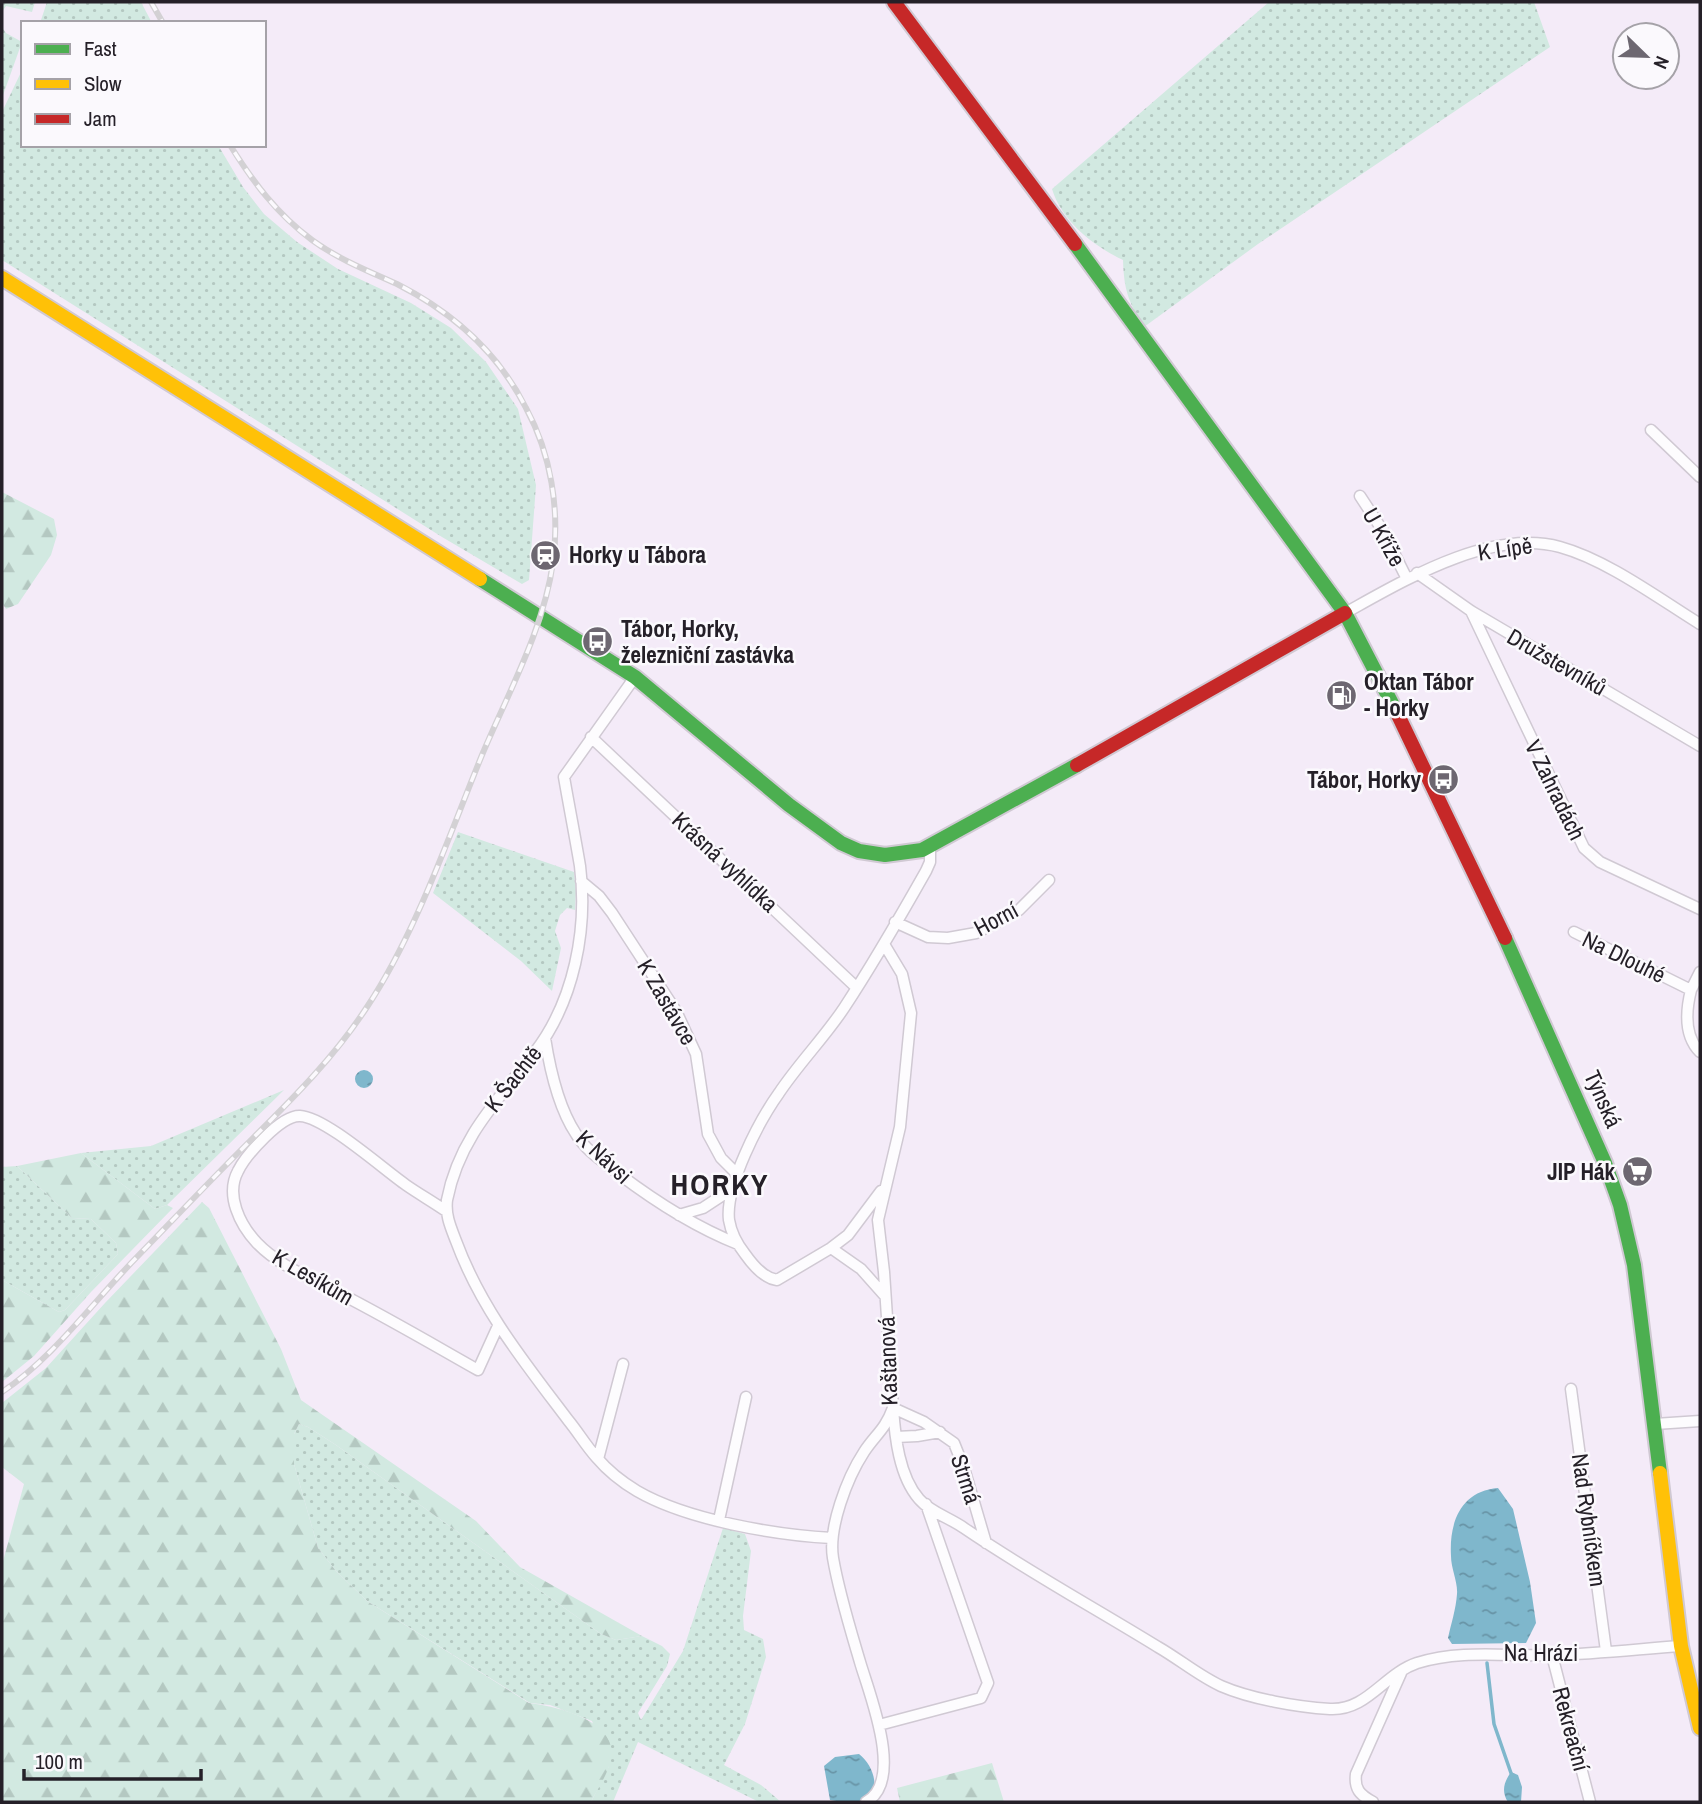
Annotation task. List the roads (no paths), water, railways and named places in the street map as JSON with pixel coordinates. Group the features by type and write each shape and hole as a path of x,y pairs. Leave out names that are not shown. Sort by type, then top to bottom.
{"main road":[{"name":"Týnská","path":"894,2 1113,294 1345,613 1408,733 1535,1002 1602,1154 1620,1205 1634,1265 1681,1646 1700,1728"},
{"path":"2,278 635,677 797,812 841,843 859,851 885,855 909,853 930,847 1345,613"}],"street":[{"path":"1651,430 1700,477"},
{"name":"U Kříže","path":"1360,496 1383,530 1407,579"},
{"name":"K Lípě","path":"1345,613 1437,564 1496,547 1528,543 1563,547 1613,571 1700,624"},
{"name":"Družstevníků","path":"1417,573 1471,611 1700,746"},
{"name":"V Zahradách","path":"1471,611 1584,848 1600,862 1700,909"},
{"name":"K Šachtě","path":"446,1211 456,1168 469,1139 545,1038 561,1008 574,968 580,932 581,881 564,777 635,677"},
{"name":"Krásná vyhlídka","path":"591,737 857,988"},
{"name":"K Návsi","path":"885,1185 854,1229 831,1248 786,1277 772,1280 760,1271 738,1244 729,1223 732,1189 761,1122 777,1095 830,1028 857,988 926,871 930,862 930,847"},
{"name":"Horní","path":"895,922 928,937 948,938 976,933 1019,911 1049,880"},
{"name":"K Zastávce","path":"581,881 599,896 612,913 676,1011 696,1054 708,1134 721,1158 737,1175"},
{"name":"Na Dlouhé","path":"1574,932 1691,990 1687,1018 1692,1041 1700,1052"},
{"name":"Kaštanová","path":"866,1802 874,1797 883,1774 883,1752 879,1725 837,1578 832,1538 839,1509 860,1459 884,1428 893,1408 878,1220 900,1127 911,1013 902,974 884,944"},
{"path":"1691,990 1700,972"},
{"name":"K Návsi","path":"545,1038 563,1108 579,1139 644,1193 715,1236 738,1244"},
{"name":"K Lesíkům","path":"446,1211 322,1124 300,1116 282,1121 239,1168 233,1187 234,1207 257,1243 283,1263 478,1370 498,1326"},
{"path":"679,1215 704,1208 732,1189"},
{"path":"446,1211 468,1272 498,1326 598,1459 617,1477 639,1492 666,1505 719,1520 792,1534 832,1538"},
{"path":"831,1248 861,1269 886,1296"},
{"path":"598,1459 623,1364"},
{"name":"Nad Rybníčkem","path":"1571,1389 1606,1651"},
{"path":"719,1520 746,1397"},
{"path":"879,1725 981,1698 988,1683 926,1504 915,1492 909,1479 896,1437 893,1408"},
{"name":"Strmá","path":"893,1408 940,1432 954,1443 959,1451 986,1543"},
{"path":"1655,1424 1700,1420"},
{"path":"896,1437 940,1432"},
{"name":"Na Hrázi","path":"926,1504 1075,1600 1159,1647 1206,1678 1233,1690 1314,1707 1343,1709 1365,1699 1404,1670 1428,1660 1466,1653 1552,1655 1681,1646"},
{"name":"Rekreační","path":"1552,1655 1590,1802"},
{"path":"1373,1802 1361,1796 1357,1788 1356,1774 1396,1681 1404,1670"}],"water":[{"path":"364,1070 372,1075 373,1079 368,1087 364,1088 356,1083 355,1079 360,1071"},
{"path":"1498,1488 1513,1509 1530,1582 1536,1623 1526,1643 1452,1644 1448,1638 1457,1594 1451,1556 1455,1520 1466,1502 1475,1495"},
{"path":"859,1754 873,1773 874,1788 871,1794 855,1803 830,1800 824,1766 835,1757"},
{"path":"1511,1772 1518,1775 1522,1787 1521,1802 1508,1802 1505,1794 1505,1783"}],"waterway":[{"path":"1487,1663 1494,1724 1512,1776"}],"railway":[{"path":"151,2 162,21"},
{"path":"2,1392 56,1346 136,1258 291,1099 339,1046 367,1007 416,917 524,660 542,612 553,562 554,503 542,444 526,408 502,369 472,336 436,307 397,284 332,253 299,230 266,197 231,147"}],"place":[{"name":"Horky u Tábora","path":"546,555"},
{"name":"Tábor, Horky, železniční zastávka","path":"598,642"},
{"name":"Oktan Tábor - Horky","path":"1341,695"},
{"name":"Tábor, Horky","path":"1444,780"},
{"name":"JIP Hák","path":"1638,1172"}],"district":[{"name":"HORKY","path":"720,1185"}]}
